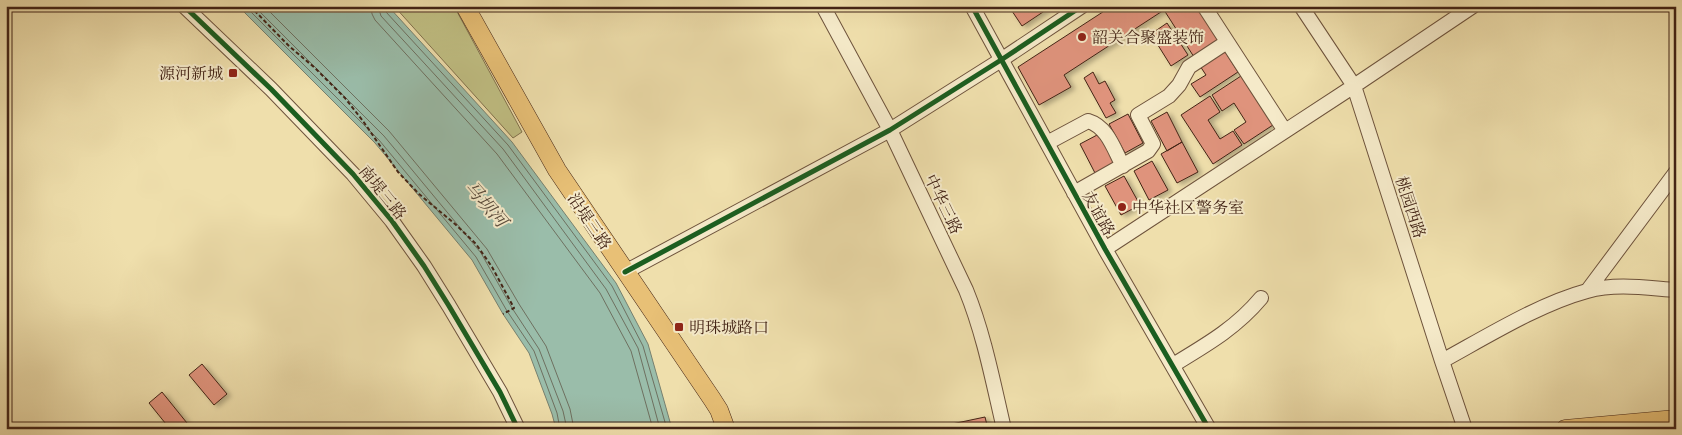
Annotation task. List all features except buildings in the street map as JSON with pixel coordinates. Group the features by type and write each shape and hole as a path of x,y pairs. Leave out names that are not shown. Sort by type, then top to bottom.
{"main road":[{"name":"沿堤三路","path":"465,6 557,170 712,399 719,410 726,429"},
{"path":"1565,429 1676,419"}],"street":[{"name":"南堤三路","path":"184,6 270,89 346,167 392,221 424,266 449,306 500,392 518,429"},
{"name":"中华三路","path":"823,6 890,130 975,312 1004,429"},
{"name":"友谊路","path":"972,6 1105,249 1209,429"},
{"path":"625,272 890,130 1082,6"},
{"path":"1204,6 1285,132"},
{"name":"桃园西路","path":"1301,6 1354,86 1465,429"},
{"path":"1105,249 1285,132 1473,6"},
{"path":"1074,193 1148,151 1153,144 1138,115 1169,96 1179,86 1189,67 1227,42"},
{"path":"1047,143 1088,121 1096,123 1103,128 1123,166"},
{"path":"1588,290 1676,172"},
{"path":"1442,361 1556,302 1588,290 1612,287 1676,290"},
{"path":"1173,365 1229,330 1261,298"}],"path":[{"path":"250,6 289,46 315,68 345,98 398,172 419,194 476,244 492,267 514,308 503,314"}],"shaded area":[{"path":"394,6 454,6 522,132 513,138"}],"water":[{"name":"马坝河","path":"238,6 388,6 512,142 616,283 648,344 672,429 556,429 529,353 503,314 472,260 375,143"}],"cycle path":[{"path":"184,6 271,89 353,174 392,221 424,266 449,306 500,392 518,429"},
{"path":"972,6 1105,249 1209,429"},
{"path":"625,272 890,130 1082,6"}],"place":[{"name":"韶关合聚盛装饰","path":"1082,37"},
{"name":"源河新城","path":"233,73"},
{"name":"中华社区警务室","path":"1122,207"},
{"name":"明珠城路口","path":"679,327"}]}
